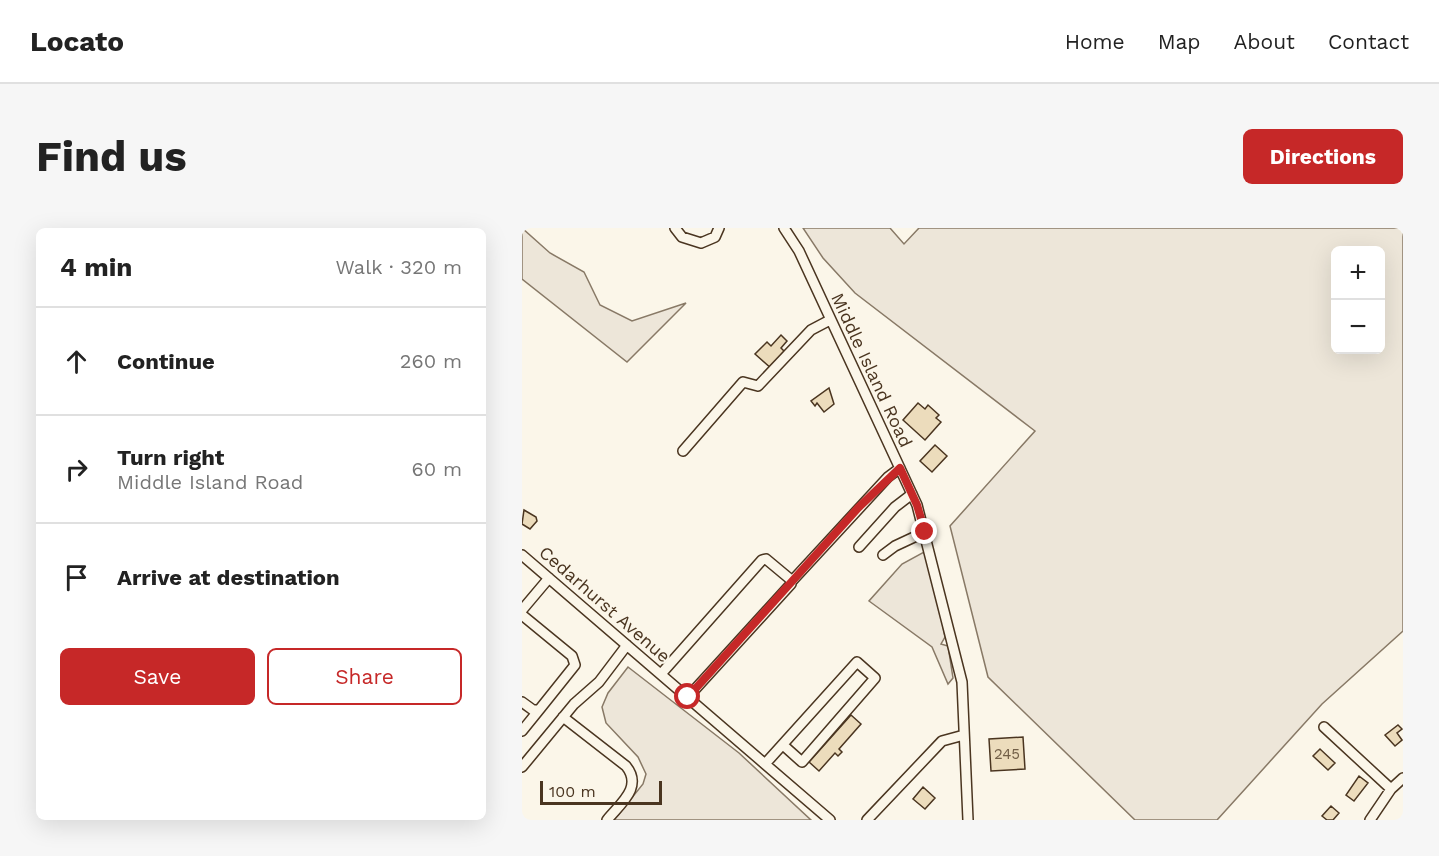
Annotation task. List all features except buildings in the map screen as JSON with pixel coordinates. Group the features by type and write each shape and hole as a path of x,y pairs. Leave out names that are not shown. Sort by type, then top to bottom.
{"street":[{"path":"675,228 682,237 701,243 715,237 719,228"},
{"name":"Middle Island Road","path":"784,228 799,251 900,468 925,532 962,682 968,820"},
{"path":"682,451 743,382 758,386 811,330 830,320"},
{"path":"688,697 888,477 900,468"},
{"path":"859,547 896,507 912,494"},
{"path":"883,555 895,546 925,532"},
{"name":"Cedarhurst Avenue","path":"522,555 830,820"},
{"path":"661,674 762,560 766,559 792,581"},
{"path":"522,731 575,665 572,656 522,609 549,578"},
{"path":"522,767 563,717 599,682 627,645"},
{"path":"765,764 857,662 875,678 802,762 783,745"},
{"path":"522,702 533,710 539,710"},
{"path":"563,717 633,774 634,782 628,794 607,820"},
{"path":"1324,727 1391,789"},
{"path":"867,820 942,741 964,735"},
{"path":"1370,820 1391,789 1403,778"}],"shaded area":[{"path":"522,228 550,253 584,272 600,305 632,321 686,303 627,362 522,279"},
{"path":"803,228 890,228 904,244 919,228 1403,228 1403,631 1322,704 1217,820 1135,820 988,677 950,526 1035,431 855,293 823,258"},
{"path":"924,552 937,594 945,637 941,644 948,646 953,678 948,684 932,647 869,601 902,564"},
{"path":"628,667 739,753 811,820 614,820 643,784 646,774 638,757 606,723 602,707 608,693"}],"route":[{"path":"688,697 858,508 900,468 917,505 925,532"}]}
